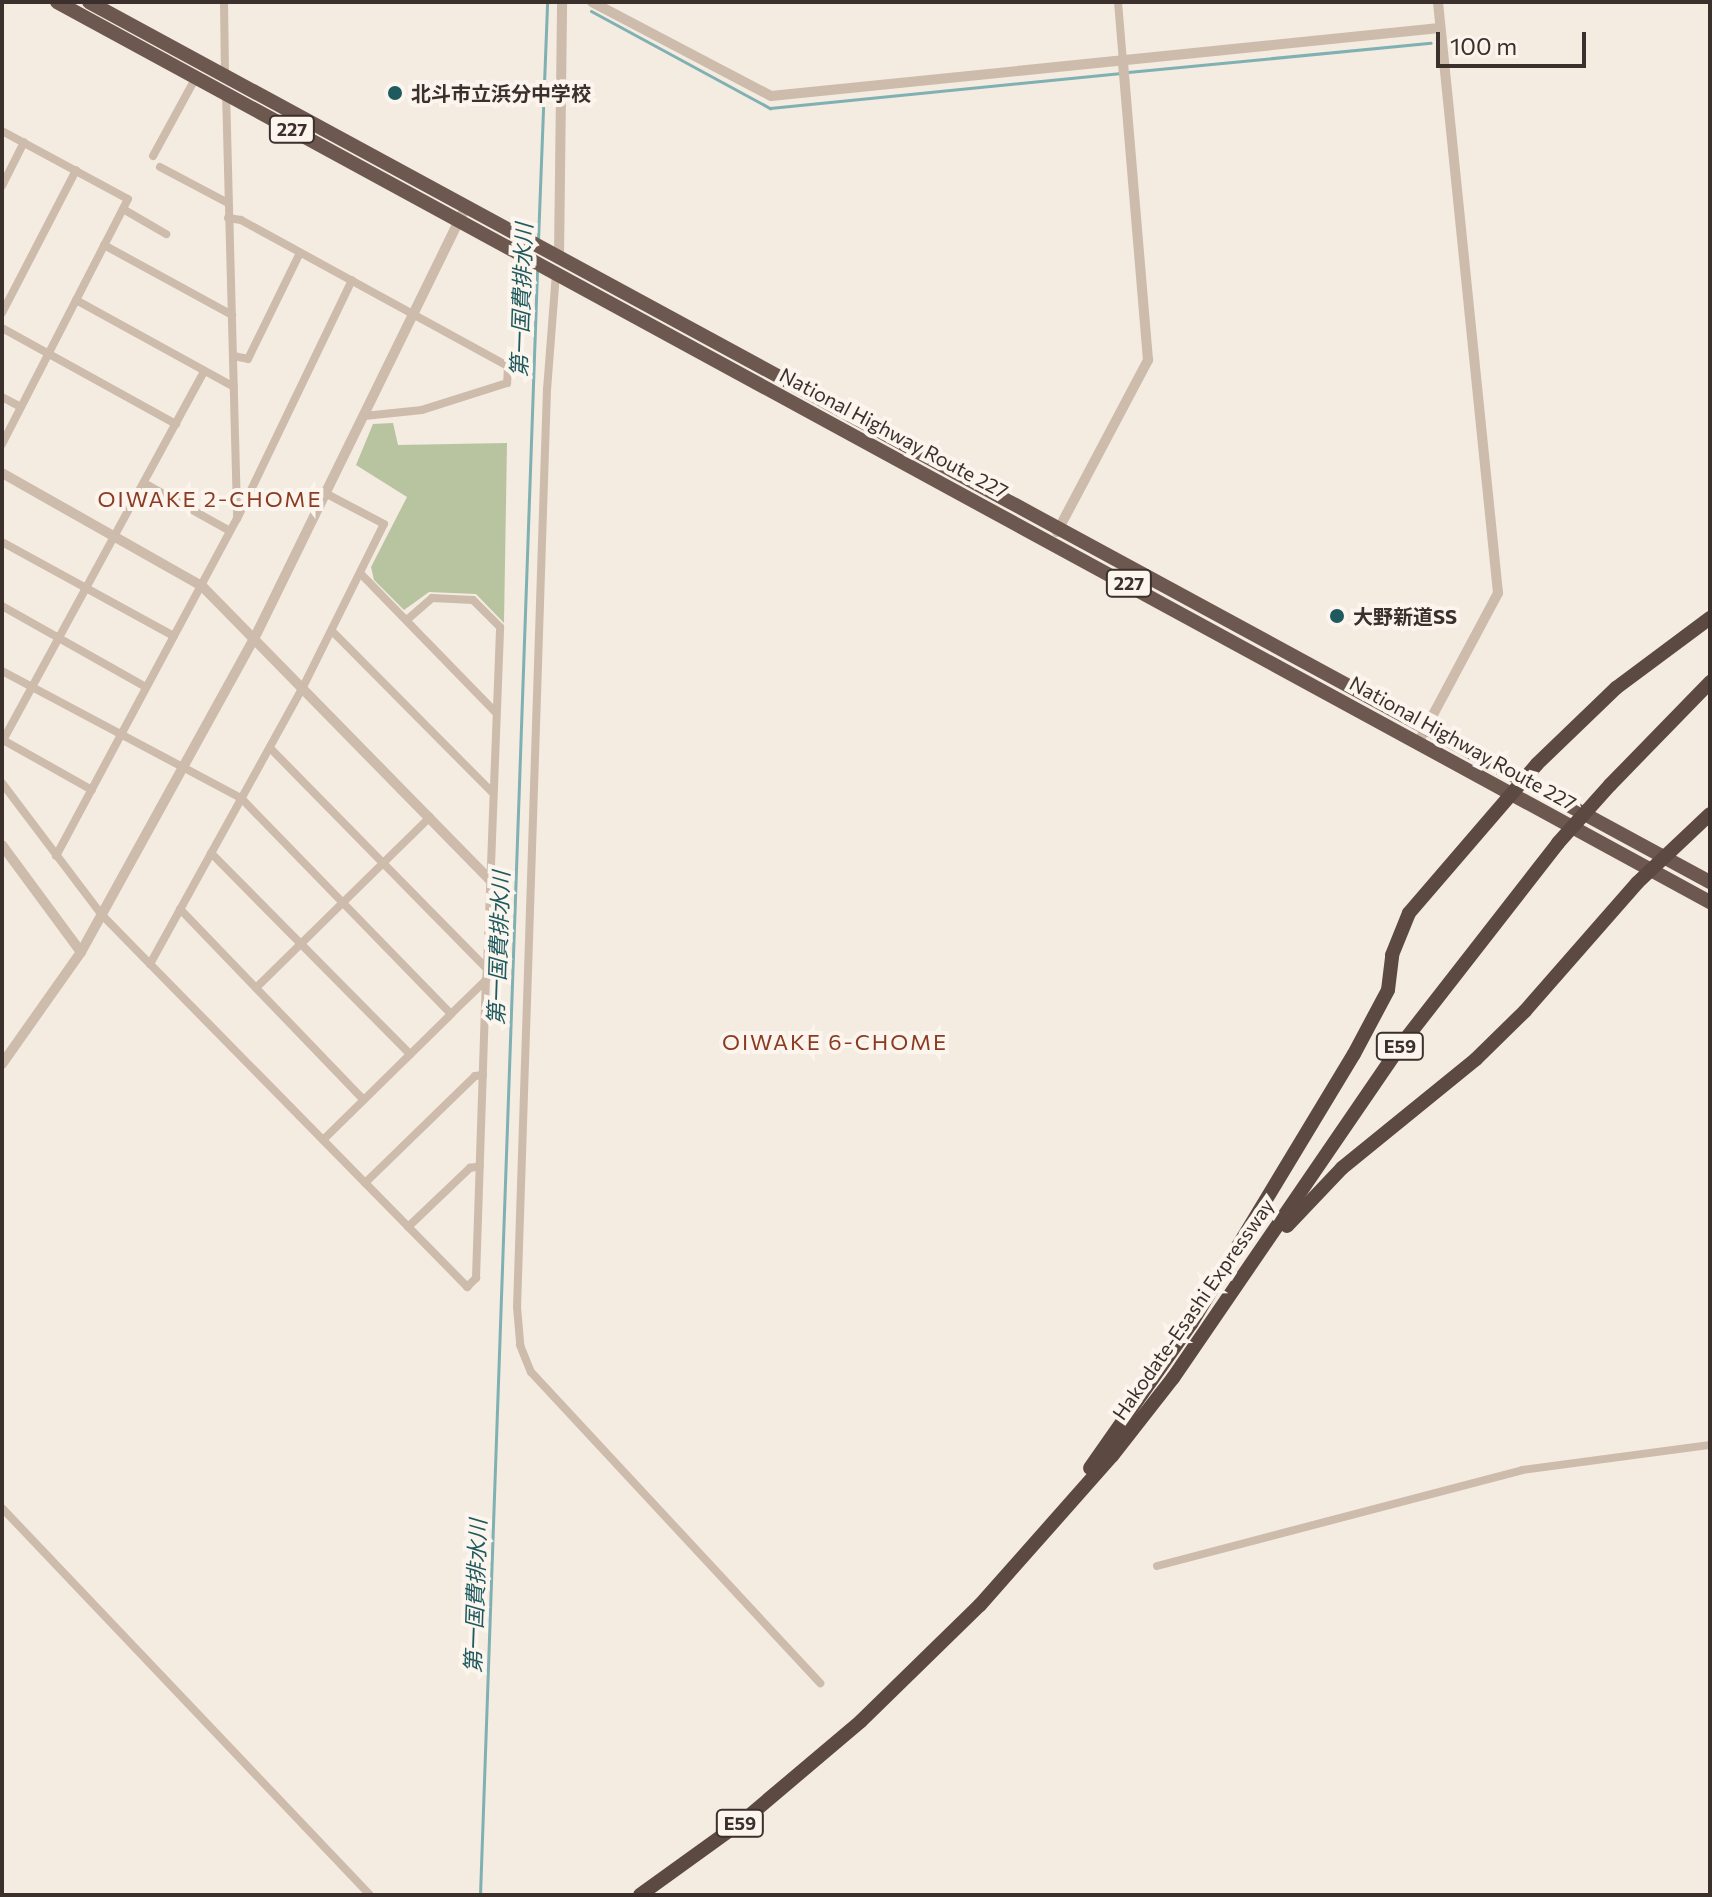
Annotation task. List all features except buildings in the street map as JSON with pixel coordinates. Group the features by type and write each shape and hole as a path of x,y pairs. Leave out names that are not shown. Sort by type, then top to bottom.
{"highway":[{"name":"National Highway Route 227","path":"57,2 526,257 1428,726 1710,882"},
{"name":"National Highway Route 227","path":"89,2 467,205 1710,902"},
{"path":"1108,1453 1191,1324 1381,1006 1392,955 1409,913 1523,778 1616,688 1710,618"},
{"name":"Hakodate-Esashi Expressway","path":"640,1895 744,1820 834,1745 1028,1552 1108,1453 1130,1434 1404,1041 1558,843 1710,682"},
{"path":"1255,1258 1342,1168 1476,1059 1525,1011 1650,871 1710,814"}],"street":[{"path":"224,2 237,519"},
{"path":"562,2 517,1307 520,1345 531,1372 820,1683"},
{"path":"592,2 771,96 1124,69 1440,28"},
{"path":"1056,534 1148,360 1118,2"},
{"path":"1419,741 1498,593 1438,2"},
{"path":"153,156 196,77"},
{"path":"2,131 128,199 2,444"},
{"path":"2,186 24,142"},
{"path":"160,167 228,203"},
{"path":"2,313 76,170"},
{"path":"2,1064 81,952 254,639 467,205"},
{"path":"123,209 166,234"},
{"path":"228,218 352,280 508,366 507,383 422,410 364,416"},
{"path":"104,245 232,315"},
{"path":"234,356 248,359 300,253"},
{"path":"56,856 237,519 352,280"},
{"path":"76,300 234,387"},
{"path":"2,328 176,424"},
{"path":"92,790 3,741 204,372"},
{"path":"2,397 21,407"},
{"path":"2,473 202,586 490,880"},
{"path":"144,483 230,531"},
{"path":"150,964 303,687 384,524 325,493"},
{"path":"2,542 174,636"},
{"path":"360,573 495,712"},
{"path":"2,783 102,915 467,1287 476,1278 500,627 473,600 432,598 407,620"},
{"path":"2,606 146,687"},
{"path":"332,631 493,793"},
{"path":"2,671 241,798 451,1014"},
{"path":"270,748 487,969"},
{"path":"256,988 430,817"},
{"path":"2,845 81,952"},
{"path":"211,853 410,1054"},
{"path":"180,909 364,1100"},
{"path":"323,1140 486,980"},
{"path":"365,1183 475,1076 483,1075"},
{"path":"408,1227 470,1168 480,1166"},
{"path":"1157,1566 1522,1470 1710,1445"},
{"path":"2,1508 370,1895"}],"green space":[{"path":"393,423 398,445 507,443 504,623 476,594 429,592 404,610 374,580 371,567 407,497 356,465 373,424"}],"waterway":[{"name":"第一国費排水川","path":"538,240 547,2"},
{"path":"591,11 770,108 1121,73"},
{"path":"1128,72 1431,43"},
{"name":"第一国費排水川","path":"480,1895 537,268"}],"place":[{"name":"北斗市立浜分中学校","path":"395,93"},
{"name":"大野新道SS","path":"1337,616"}],"district":[{"name":"OIWAKE 2-CHOME","path":"210,499"},
{"name":"OIWAKE 6-CHOME","path":"835,1042"}]}
